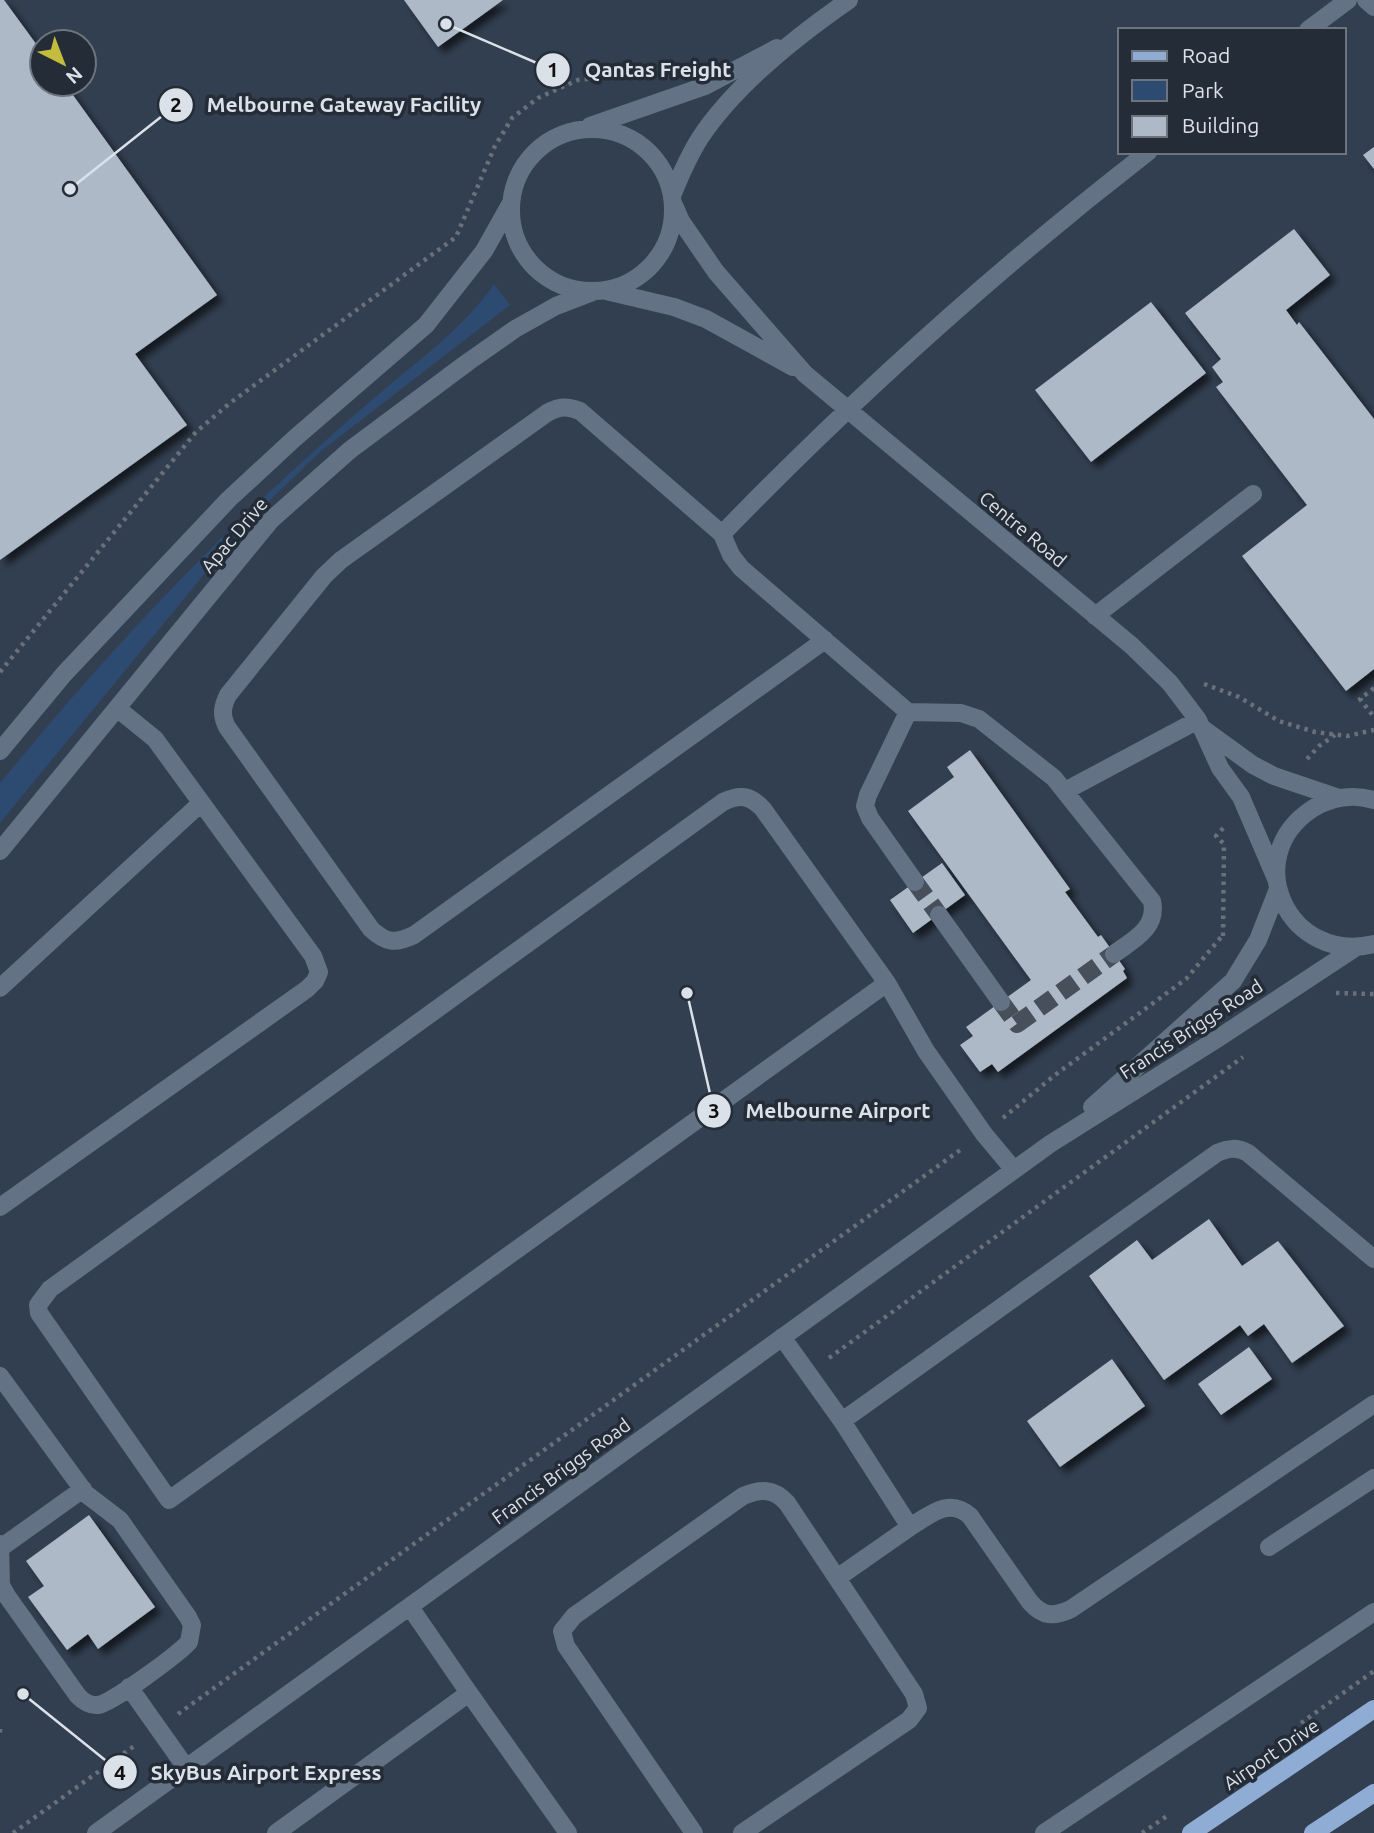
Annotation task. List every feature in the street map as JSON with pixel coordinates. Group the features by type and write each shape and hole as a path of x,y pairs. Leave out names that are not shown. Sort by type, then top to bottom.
{"main road":[{"name":"Airport Drive","path":"1191,1833 1374,1709"},
{"path":"1313,1833 1374,1793"}],"street":[{"path":"795,39 730,102 701,137 685,165 673,201 670,233 655,262 629,282 614,289 598,291 570,288 556,283 534,267 518,244 511,203 519,176 534,153 545,144 571,132 705,86 795,39 849,0"},
{"path":"1311,28 1348,0"},
{"path":"1366,0 1374,7"},
{"path":"571,132 605,130 638,142 662,168 673,201"},
{"path":"722,534 847,408 1089,197 1145,154"},
{"name":"Centre Road","path":"673,201 681,221 716,272 805,373 1162,675 1200,724 1220,768 1241,797 1289,913 1306,932 1329,944 1366,948"},
{"name":"Apac Drive","path":"0,751 64,674 229,499 426,325 484,251 511,203"},
{"name":"Centre Road","path":"598,291 674,307 706,318 805,373"},
{"name":"Apac Drive","path":"0,851 271,520 350,450 515,329 556,306 598,291"},
{"path":"824,640 414,935 392,943 381,939 371,929 222,717 223,705 228,695 324,576 351,552 547,413 558,407 570,407 580,411 722,534 731,555 741,568 908,712 961,713 979,719 1054,778 1152,901 1153,917 1149,925 1114,954"},
{"path":"1095,616 1253,494"},
{"path":"0,1208 307,989 319,972 313,956 155,739 117,709"},
{"path":"908,712 865,806 870,818 915,882"},
{"path":"1065,791 1200,724"},
{"name":"Centre Road","path":"1200,724 1253,765 1274,776 1345,797 1374,800"},
{"path":"1345,797 1374,784"},
{"path":"887,983 169,1500 44,1322 38,1305 50,1289 723,802 735,796 745,796 755,801 794,852 887,983 926,1051 984,1133 1014,1170"},
{"name":"Francis Briggs Road","path":"1050,1144 1233,981 1258,940 1278,885 1278,856 1282,844 1296,822 1315,807 1345,797"},
{"path":"0,988 201,803"},
{"path":"939,915 1001,1002"},
{"name":"Francis Briggs Road","path":"96,1833 118,1827 187,1769 1050,1144 1366,948"},
{"path":"842,1421 1194,1169 1228,1148 1239,1148 1248,1153 1374,1259"},
{"path":"782,1336 842,1421 910,1528"},
{"path":"0,1376 83,1489 97,1504 120,1521 192,1625 189,1642 181,1650 103,1704 94,1706 78,1696 6,1596 0,1575 1,1545 83,1489"},
{"path":"837,1578 946,1506 955,1506 970,1516 1037,1611 1049,1616 1060,1614 1374,1404"},
{"path":"1269,1546 1374,1478"},
{"path":"694,1833 566,1646 562,1631 574,1616 743,1496 752,1492 772,1491 781,1496 837,1578 914,1694 918,1708 909,1720 743,1833"},
{"path":"410,1607 568,1833"},
{"path":"1045,1833 1374,1612"},
{"path":"129,1687 187,1769"},
{"path":"276,1833 470,1693"}],"path":[{"path":"0,672 196,432 230,403 456,237 495,146 512,118 538,98 578,80 650,71 671,99"},
{"path":"1162,675 1221,690 1239,697 1279,721 1315,733 1347,736 1374,730"},
{"path":"1374,688 1360,699 1374,718"},
{"path":"13,1833 984,1133 1055,1075 1186,979 1223,936"},
{"path":"1331,993 1374,994"},
{"path":"808,1373 1251,1052"},
{"path":"0,1729 0,1736"}],"shaded area":[{"path":"0,0 1374,0 1374,1833 0,1833"}],"green space":[{"path":"494,284 510,305 320,452 269,501 229,544 0,823 0,783 140,622 252,508 457,327"}],"building":[{"path":"0,0 4,0 28,33 28,98 75,98 217,295 135,354 187,425 0,560"},
{"path":"404,0 503,0 438,47"},
{"path":"1374,147 1374,169 1363,155"},
{"path":"1294,229 1330,275 1286,310 1297,325 1299,322 1374,419 1374,669 1346,691 1242,556 1307,505 1216,387 1223,382 1212,367 1221,359 1185,313"},
{"path":"1151,302 1206,373 1091,462 1035,390"},
{"path":"970,750 1070,889 1065,892 1098,937 1101,935 1125,969 1123,971 1127,978 998,1072 992,1064 980,1072 960,1045 973,1036 966,1027 1031,980 908,811 954,777 947,767"},
{"path":"942,863 965,895 913,933 890,900"},
{"path":"1209,1219 1242,1266 1278,1241 1344,1326 1292,1363 1264,1324 1248,1336 1240,1325 1164,1380 1089,1276 1137,1240 1152,1260"},
{"path":"1249,1347 1272,1379 1221,1415 1198,1384"},
{"path":"1112,1359 1145,1406 1060,1467 1027,1421"},
{"path":"89,1515 155,1607 98,1649 88,1634 67,1650 28,1597 44,1586 26,1561"}],"tunnel":[{"path":"915,882 939,915"},
{"path":"1001,1002 1017,1024 1114,954"}],"place":[{"name":"Qantas Freight","path":"446,24"},
{"name":"Melbourne Gateway Facility","path":"70,189"},
{"name":"Melbourne Airport","path":"687,993"},
{"name":"SkyBus Airport Express","path":"23,1694"}]}
